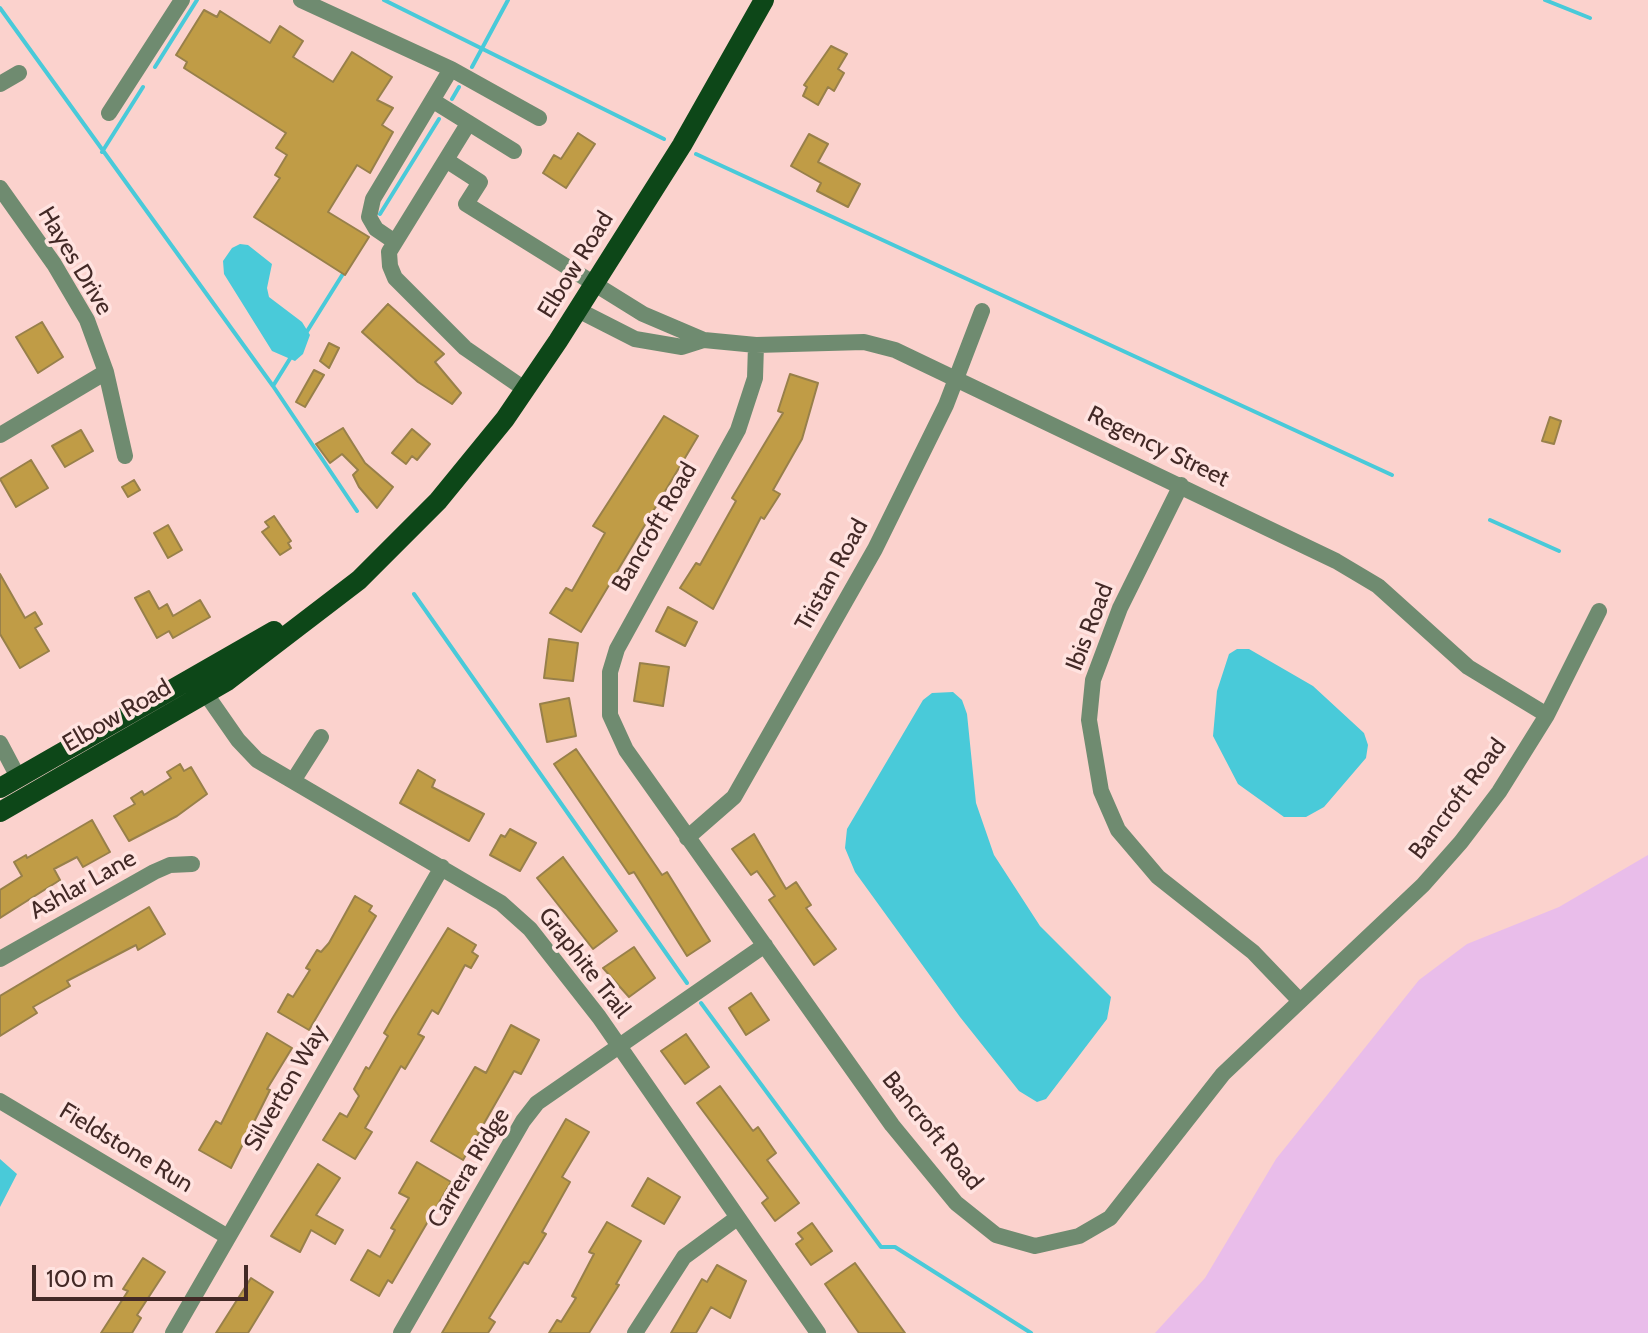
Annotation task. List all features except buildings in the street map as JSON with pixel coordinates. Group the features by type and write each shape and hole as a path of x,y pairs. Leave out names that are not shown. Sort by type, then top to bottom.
{"main road":[{"name":"Elbow Road","path":"0,812 338,598 403,537 468,467 526,390 688,135 764,0"},
{"name":"Elbow Road","path":"9,783 201,687"}],"street":[{"path":"109,113 182,0"},
{"path":"301,0 451,69 539,118"},
{"path":"395,242 376,229 369,217 373,199 435,102 451,69"},
{"path":"0,84 19,73"},
{"path":"435,102 514,151"},
{"path":"468,124 389,252 395,278 465,348 526,390"},
{"name":"Regency Street","path":"446,160 480,182 466,204 593,286 643,314 704,340 756,345 864,342 895,350 1181,485 1378,586 1468,667 1547,715"},
{"name":"Hayes Drive","path":"0,188 54,264 87,320 106,372 125,456"},
{"name":"Regency Street","path":"578,310 635,339 682,347 704,340"},
{"name":"Tristan Road","path":"687,838 734,797 760,755 875,549 957,378 982,311"},
{"name":"Bancroft Road","path":"756,345 755,378 738,430 626,626 610,672 610,715 618,735 687,838 892,1125 956,1203 996,1235 1035,1246 1079,1236 1110,1218 1223,1074 1423,885 1461,842 1499,792 1547,715 1599,611"},
{"path":"0,435 106,372"},
{"name":"Ibis Road","path":"1181,485 1120,608 1093,680 1089,720 1101,791 1118,830 1158,877 1253,952 1300,1001"},
{"name":"Graphite Trail","path":"201,687 247,751 501,903 530,929 617,1045 818,1333"},
{"path":"293,781 321,737"},
{"path":"0,743 9,783"},
{"name":"Ashlar Lane","path":"0,959 154,872 170,865 192,864"},
{"name":"Silverton Way","path":"173,1333 442,867"},
{"name":"Carrera Ridge","path":"401,1333 523,1121 537,1103 765,945"},
{"name":"Fieldstone Run","path":"0,1101 228,1237"},
{"path":"635,1333 672,1269 694,1247 737,1218"}],"shaded area":[{"path":"1648,855 1648,1333 1155,1333 1205,1278 1276,1159 1419,980 1467,944 1559,907"}],"water":[{"path":"240,244 248,245 272,264 267,288 269,297 302,322 310,335 303,354 295,361 272,351 224,274 223,261 232,248"},
{"path":"1237,649 1249,649 1313,686 1364,733 1368,745 1366,758 1324,807 1306,817 1284,817 1238,784 1213,736 1217,691 1229,654"},
{"path":"953,692 962,700 967,714 976,803 994,855 1040,926 1111,997 1107,1019 1046,1099 1037,1102 1019,1091 960,1017 855,872 845,848 847,829 923,700 932,693"},
{"path":"0,1159 17,1174 0,1207"}],"waterway":[{"path":"155,67 197,0"},
{"path":"384,0 664,139"},
{"path":"472,67 508,0"},
{"path":"1545,0 1590,18"},
{"path":"0,8 273,386 357,511"},
{"path":"102,152 143,87"},
{"path":"452,99 459,87"},
{"path":"380,214 439,119"},
{"path":"696,154 1392,475"},
{"path":"306,333 346,269"},
{"path":"273,386 291,357"},
{"path":"1490,520 1559,551"},
{"path":"414,594 687,983"},
{"path":"701,1003 881,1247 895,1247 1031,1333"}]}
